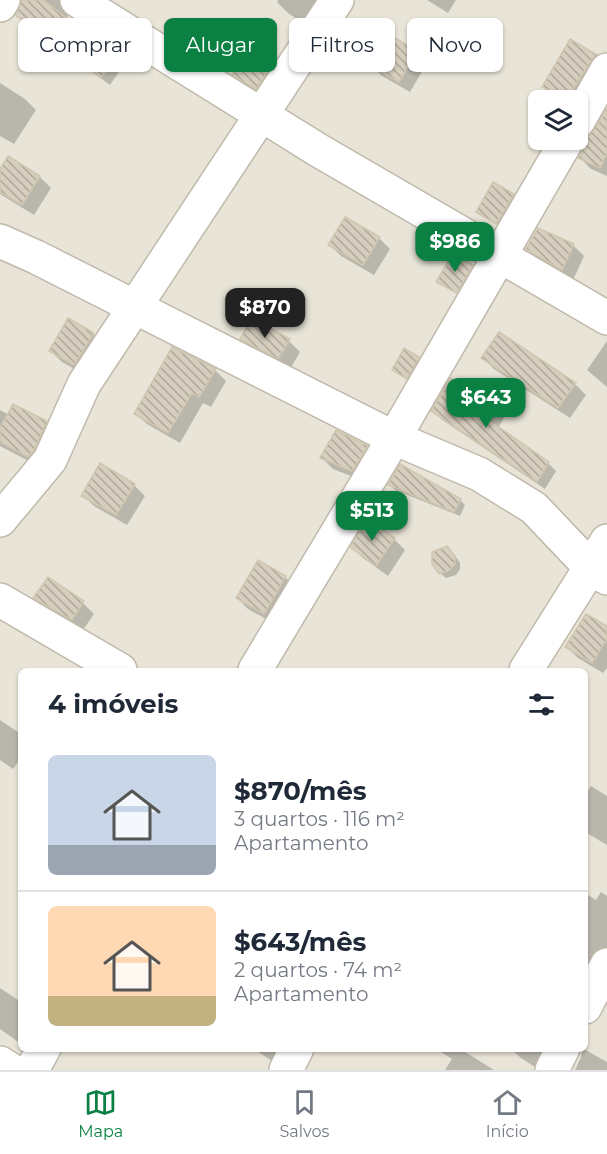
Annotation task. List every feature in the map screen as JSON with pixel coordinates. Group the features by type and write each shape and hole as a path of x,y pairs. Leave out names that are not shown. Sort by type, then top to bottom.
{"street":[{"path":"0,5 3,0"},
{"path":"0,520 50,460 84,384 136,309 337,0"},
{"path":"85,2 318,150 607,318"},
{"path":"588,103 607,70"},
{"path":"256,668 394,438 561,150"},
{"path":"0,241 394,438 479,474 534,508 602,562 527,668"},
{"path":"0,600 117,668"},
{"path":"588,1001 607,966"},
{"path":"32,1070 42,1052"},
{"path":"286,1070 295,1052"},
{"path":"552,1070 561,1052"},
{"path":"0,1063 11,1070"}],"shaded area":[{"path":"0,0 607,0 607,1070 0,1070"}],"building":[{"path":"22,0 43,0 67,18 19,18 15,15"},
{"path":"395,38 407,45 407,68 399,82 381,72 395,72"},
{"path":"570,39 597,55 572,90 548,90 542,87"},
{"path":"93,72 105,72 101,78"},
{"path":"234,72 267,72 256,89 232,75"},
{"path":"607,108 607,153 600,168 578,158 582,150 588,150 588,135 594,130"},
{"path":"8,156 40,176 22,205 0,192 0,169"},
{"path":"493,182 514,194 496,224 476,212"},
{"path":"345,217 380,237 363,265 328,245"},
{"path":"538,228 574,244 562,270 526,249"},
{"path":"453,253 473,265 457,293 436,282"},
{"path":"68,318 94,333 74,365 49,351"},
{"path":"252,318 290,339 278,359 240,339"},
{"path":"499,332 576,383 558,408 481,358"},
{"path":"172,347 216,369 199,397 192,393 168,433 134,414"},
{"path":"404,348 419,357 407,379 392,370"},
{"path":"451,378 497,409 490,421 549,462 537,482 431,411"},
{"path":"13,404 47,421 34,450 28,457 0,442 0,428"},
{"path":"336,430 368,446 352,471 320,458"},
{"path":"100,463 135,484 116,515 81,496"},
{"path":"400,464 461,499 454,512 388,485"},
{"path":"367,519 395,538 376,566 350,547"},
{"path":"447,546 455,556 455,564 450,570 439,574 432,564 432,552"},
{"path":"258,560 286,576 264,614 236,598"},
{"path":"48,577 84,601 72,620 33,598"},
{"path":"586,614 607,626 607,639 592,663 565,647"}]}
